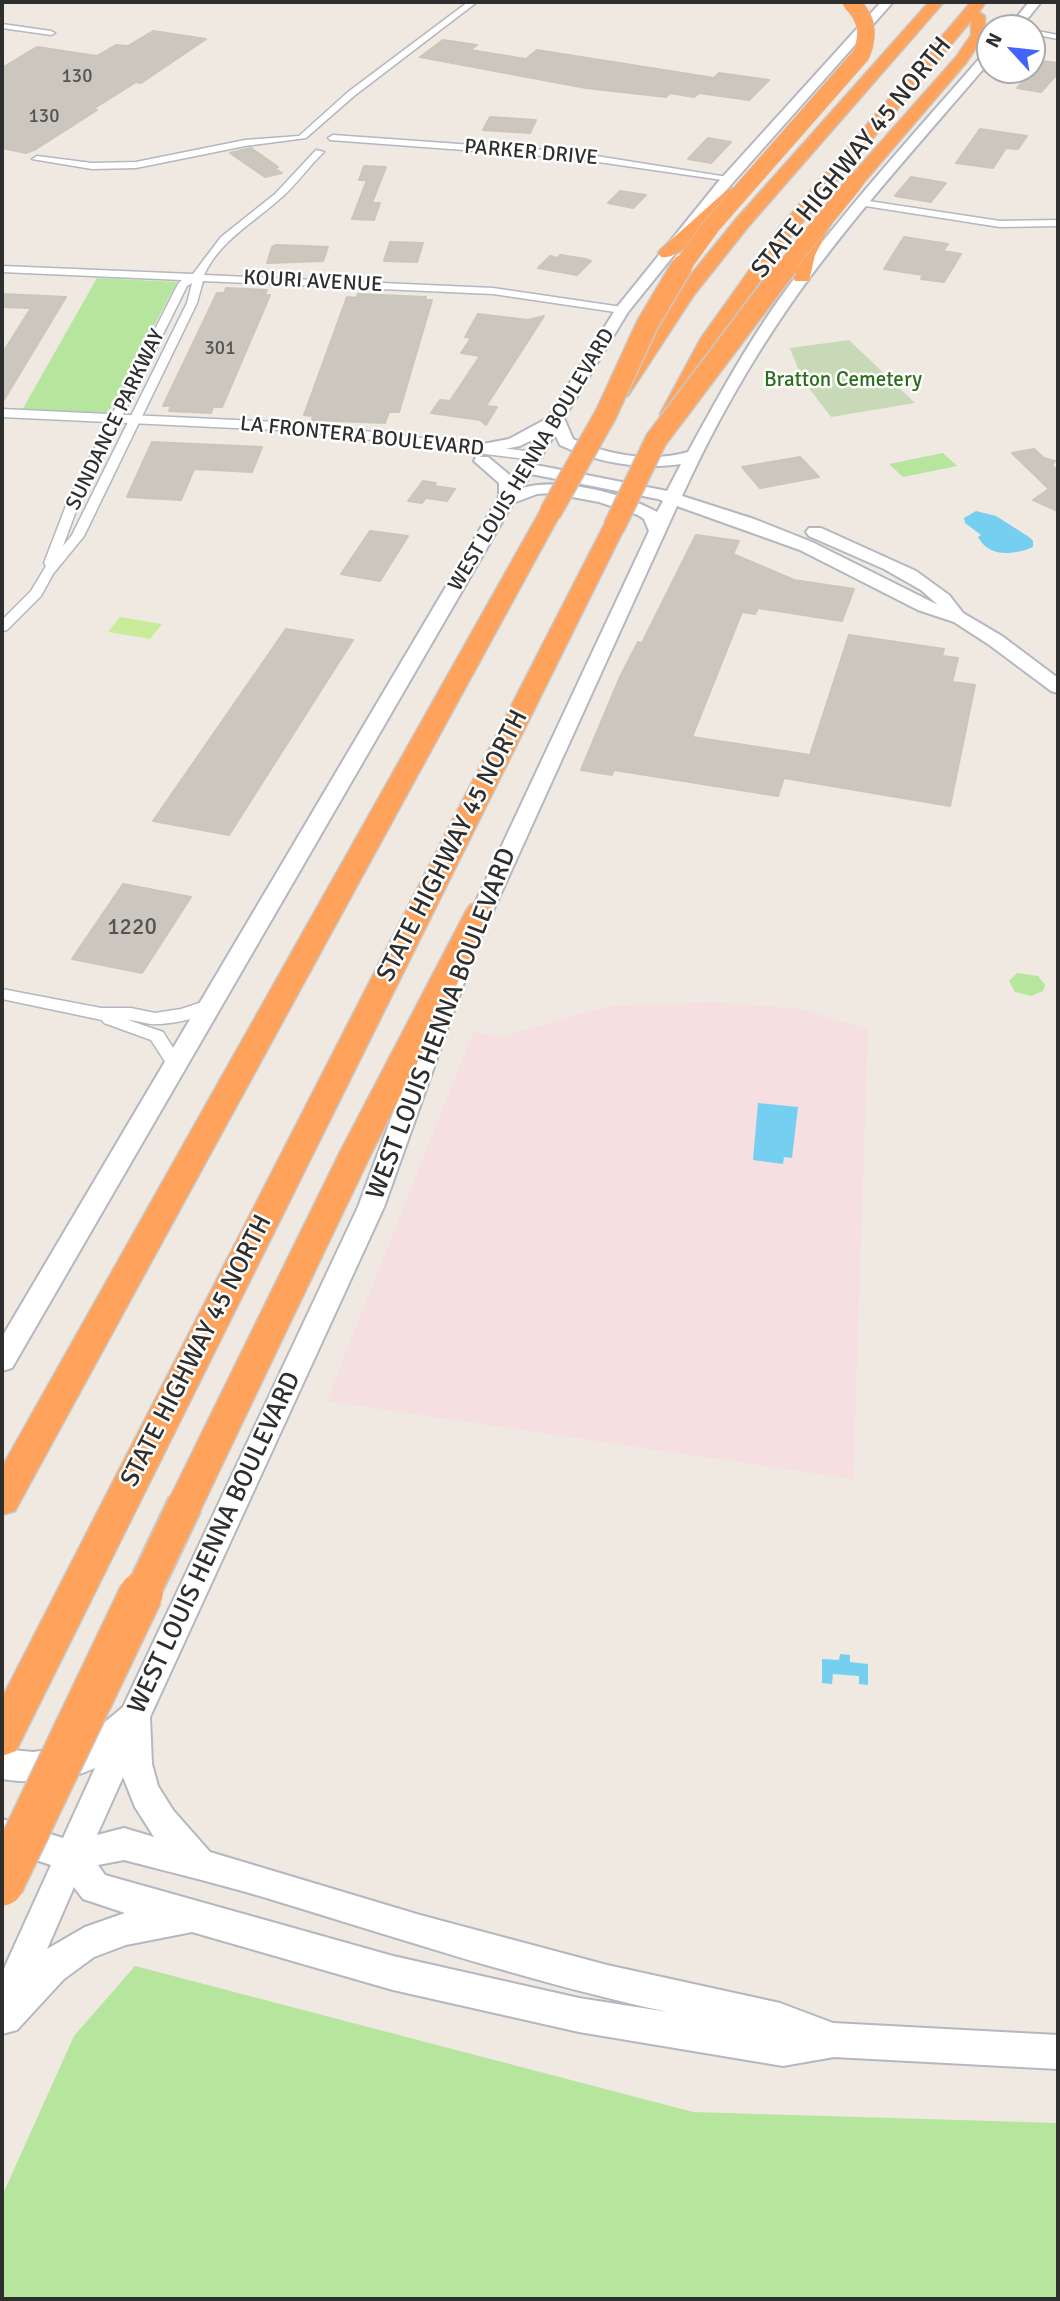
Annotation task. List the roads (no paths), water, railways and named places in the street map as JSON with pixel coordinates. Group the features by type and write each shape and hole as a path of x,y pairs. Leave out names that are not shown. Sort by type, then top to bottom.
{"highway":[{"path":"606,414 652,315 698,243 862,55 866,46 867,27 857,7 851,2"},
{"name":"STATE HIGHWAY 45 NORTH","path":"2,1500 606,414 687,292 742,223 937,2"},
{"path":"656,440 817,226 961,60 978,35 979,21 973,2"},
{"name":"STATE HIGHWAY 45 NORTH","path":"2,1738 656,440 711,338 786,231 979,2"},
{"path":"802,277 806,255 836,195 901,115 922,68"},
{"path":"667,253 689,236 807,122 862,84"},
{"path":"2,1884 356,1152 480,911"},
{"path":"2,1490 23,1460"}],"main road":[{"name":"WEST LOUIS HENNA BOULEVARD","path":"2,1360 174,1062 622,310 726,182 887,2"},
{"name":"WEST LOUIS HENNA BOULEVARD","path":"2,2011 136,1712 371,1207 480,911 692,456 755,346 802,277 976,70"},
{"path":"657,530 652,516 631,506 550,488 508,499 507,481 481,455 514,443 556,420 566,442 580,448 656,463 675,463 692,456"},
{"name":"LA FRONTERA BOULEVARD","path":"531,462 662,495 675,493"},
{"path":"675,493 789,522 840,542 900,571 943,597 960,618"},
{"path":"675,493 824,554 924,606 960,618 1017,655 1058,687"},
{"path":"824,554 840,542"},
{"path":"2,1764 12,1767 55,1765 88,1756 136,1712"},
{"path":"136,1712 136,1768 146,1796 159,1818 200,1864"},
{"path":"2,1834 72,1856 124,1844 200,1864 420,1931 607,1982 780,2020 834,2040"},
{"path":"72,1856 95,1888 393,1973 579,2015 783,2049 834,2040 1058,2052"},
{"path":"2,2021 66,1954 94,1938 138,1926 197,1917"}],"street":[{"path":"297,146 351,94 473,2"},
{"path":"2,26 51,33"},
{"path":"327,117 326,128 331,137"},
{"name":"PARKER DRIVE","path":"297,146 331,137 430,148 569,158 726,182"},
{"name":"SUNDANCE PARKWAY","path":"47,573 78,536 192,303 199,286 198,276 207,258 229,233 278,196 300,169 319,152 334,147 338,143 331,137"},
{"path":"37,159 93,166 136,165 245,143 268,141 319,152"},
{"path":"297,146 300,169"},
{"name":"PARKER DRIVE","path":"341,149 430,148"},
{"path":"862,203 1000,224 1058,223"},
{"name":"KOURI AVENUE","path":"2,269 493,291 622,310"},
{"name":"SUNDANCE PARKWAY","path":"2,627 36,593 47,573 73,503 183,284 198,276"},
{"name":"LA FRONTERA BOULEVARD","path":"2,413 326,440 531,462"},
{"name":"LA FRONTERA BOULEVARD","path":"2,423 114,423"},
{"path":"2,994 101,1014 157,1036 174,1062"},
{"path":"101,1014 131,1014 155,1019 184,1014 208,1005"}],"water":[{"path":"976,511 996,516 1029,537 1033,541 1033,547 1010,553 989,549 978,537 981,535 965,523 964,518"},
{"path":"758,1103 798,1107 792,1158 784,1157 783,1164 753,1160"},
{"path":"840,1654 850,1655 850,1662 868,1664 868,1685 859,1684 859,1676 833,1674 832,1684 822,1683 822,1659 839,1660"}],"park label":[{"name":"Bratton Cemetery","path":"843,380"}]}
